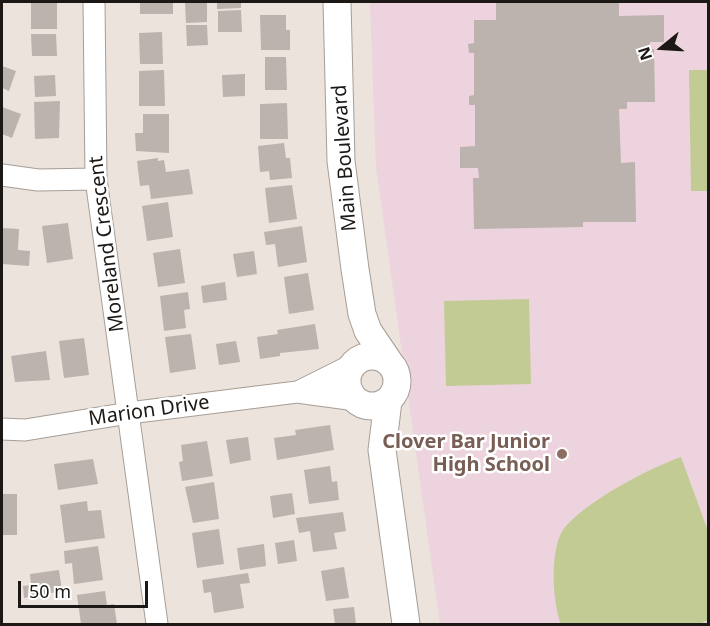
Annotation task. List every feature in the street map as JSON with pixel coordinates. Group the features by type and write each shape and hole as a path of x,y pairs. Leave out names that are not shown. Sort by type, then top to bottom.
{"street":[{"name":"Moreland Crescent","path":"94,2 96,179 157,624"},
{"name":"Main Boulevard","path":"337,2 342,172 362,314 359,349 347,382 368,417 382,450"},
{"path":"2,175 38,180 96,179"},
{"name":"Main Boulevard","path":"362,314 375,344 397,375 398,382 397,389 388,401 382,450 406,624"},
{"path":"354,363 369,356 383,358 389,362"},
{"name":"Marion Drive","path":"297,392 354,363"},
{"name":"Marion Drive","path":"2,429 25,430 129,413 297,392 356,400"},
{"path":"356,400 372,406 388,401"}],"shaded area":[{"name":"Clover Bar Junior High School","path":"370,2 708,2 708,624 440,624 376,167"}],"green space":[{"path":"689,70 708,70 708,191 691,191"},
{"path":"529,299 531,384 446,386 444,301"},
{"path":"681,457 708,531 708,620 700,624 561,624 554,588 554,574 557,546 566,526 590,505 620,486"}],"building":[{"path":"31,2 57,2 57,29 31,29"},
{"path":"140,2 173,2 173,14 140,14"},
{"path":"185,2 207,2 207,22 186,23"},
{"path":"217,2 241,2 241,8 217,9"},
{"path":"496,2 619,2 619,16 664,15 664,42 650,42 650,49 654,49 655,102 627,102 627,109 619,109 621,163 635,162 636,222 583,222 583,227 474,229 473,178 479,178 478,168 460,168 460,147 475,146 475,105 469,105 469,96 474,95 474,53 469,53 468,44 474,43 474,20 496,20"},
{"path":"241,10 242,32 218,32 218,11"},
{"path":"260,15 286,15 286,30 290,30 290,50 261,50"},
{"path":"186,25 207,25 208,45 187,46"},
{"path":"162,32 163,64 140,64 139,33"},
{"path":"31,34 56,34 57,56 32,56"},
{"path":"265,57 286,57 287,90 265,90"},
{"path":"2,66 16,71 9,91 2,88"},
{"path":"164,70 165,106 139,106 139,71"},
{"path":"245,74 245,96 223,97 222,75"},
{"path":"55,75 56,96 35,97 34,76"},
{"path":"60,101 59,138 35,139 34,102"},
{"path":"287,103 288,139 260,139 260,104"},
{"path":"2,107 21,114 12,138 2,134"},
{"path":"143,114 169,114 169,153 136,151 135,133 143,133"},
{"path":"284,143 286,158 290,158 292,178 270,180 269,171 260,172 258,146"},
{"path":"158,158 158,161 164,160 166,172 189,169 193,194 151,199 149,185 140,186 137,161"},
{"path":"292,185 297,219 269,223 265,188"},
{"path":"168,202 173,237 147,241 142,206"},
{"path":"68,223 73,259 47,263 42,226"},
{"path":"302,226 307,262 278,267 275,244 266,245 264,232"},
{"path":"2,228 19,229 18,250 30,251 29,266 2,264"},
{"path":"180,249 185,283 158,287 153,253"},
{"path":"254,251 257,274 237,277 233,254"},
{"path":"308,273 314,310 289,314 284,277"},
{"path":"225,282 227,300 203,303 201,286"},
{"path":"188,292 190,309 184,310 186,328 164,331 160,296"},
{"path":"315,324 319,349 280,353 280,356 260,359 257,337 278,334 277,330"},
{"path":"191,334 196,369 170,373 165,337"},
{"path":"84,338 89,375 64,378 59,341"},
{"path":"236,341 240,362 219,365 216,344"},
{"path":"46,351 50,380 15,382 11,356"},
{"path":"330,425 334,450 277,460 274,438 296,435 295,430"},
{"path":"248,437 251,460 230,464 226,440"},
{"path":"207,441 213,476 182,481 179,462 183,461 181,445"},
{"path":"93,459 98,484 58,490 54,464"},
{"path":"330,466 332,482 337,481 339,500 309,504 304,470"},
{"path":"214,482 219,519 193,523 185,487"},
{"path":"292,493 295,514 273,518 270,496"},
{"path":"2,494 17,494 17,535 2,535"},
{"path":"87,501 88,511 101,510 105,538 65,543 60,505"},
{"path":"343,512 346,531 334,533 337,549 313,552 310,531 299,533 296,518"},
{"path":"219,529 224,564 197,568 192,533"},
{"path":"294,540 297,561 278,564 275,543"},
{"path":"264,544 266,566 240,570 237,548"},
{"path":"98,546 103,580 74,584 72,563 65,564 64,551"},
{"path":"344,567 349,598 326,601 321,571"},
{"path":"59,570 62,591 24,598 23,586 31,585 30,574"},
{"path":"248,573 250,583 240,584 244,608 214,613 211,592 204,593 202,580"},
{"path":"105,591 107,605 114,604 117,624 81,624 77,595"},
{"path":"354,607 356,624 335,624 333,609"}],"place":[{"name":"Clover Bar Junior High School","path":"562,454"}]}
